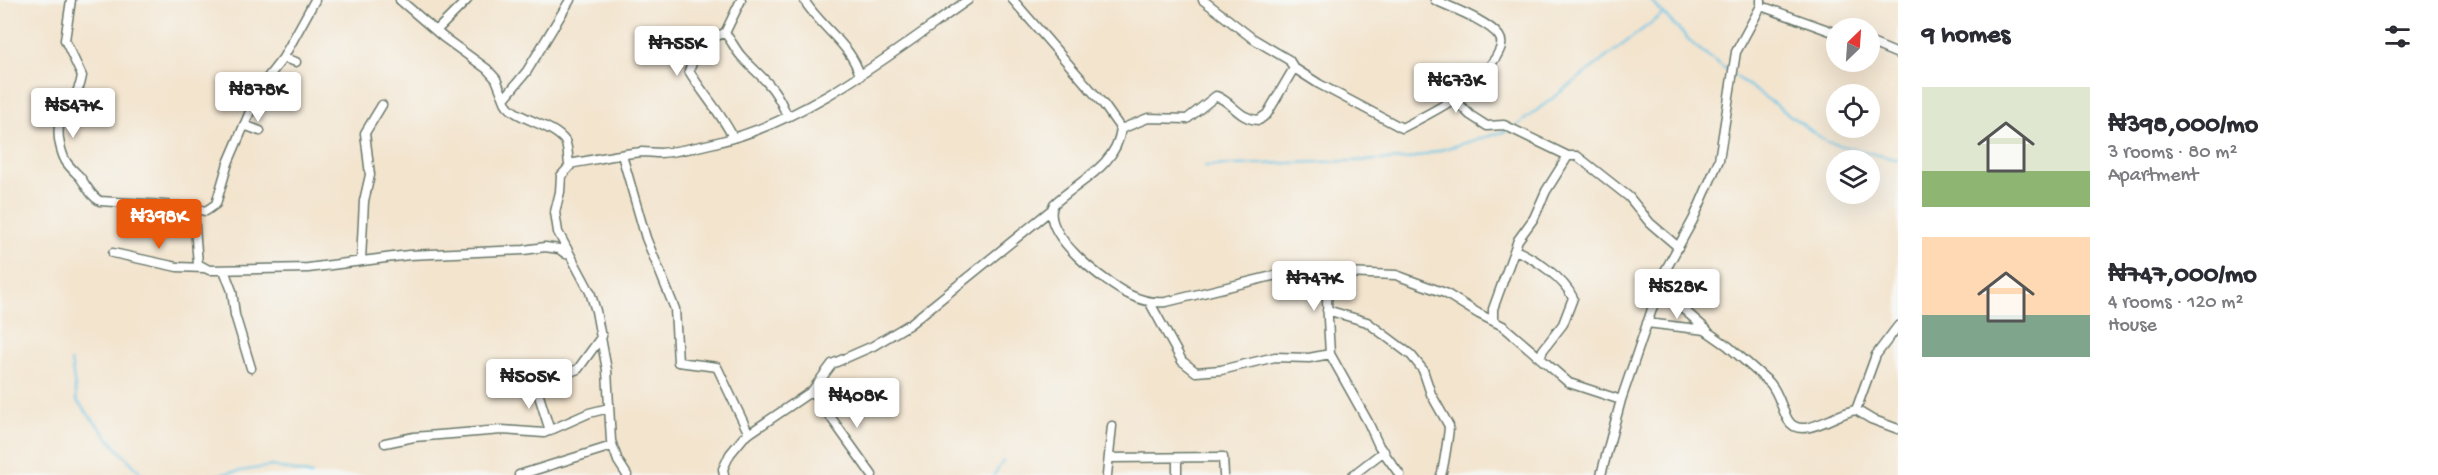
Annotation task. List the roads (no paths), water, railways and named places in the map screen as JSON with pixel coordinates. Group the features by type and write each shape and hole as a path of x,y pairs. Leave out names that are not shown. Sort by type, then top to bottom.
{"street":[{"path":"71,0 65,40 82,76 58,124 64,162 100,201 179,206 206,211 216,204 243,123 261,86 283,58 315,0"},
{"path":"400,0 436,31 487,69 496,80 511,110 548,127 566,142 570,166 561,176 555,212 558,232 590,292 602,336 612,446 627,475"},
{"path":"436,31 467,0"},
{"path":"504,99 527,70 570,0"},
{"path":"733,137 724,119 703,95 689,71 695,55 708,39 725,33 741,0"},
{"path":"804,0 857,64 860,76"},
{"path":"570,164 622,154 661,153 716,143 787,116 860,76 913,41 968,0"},
{"path":"1014,0 1104,105 1121,129"},
{"path":"1203,0 1252,38 1289,60 1294,68 1319,84 1402,128 1455,100 1476,83 1491,65 1501,47 1501,38 1493,29 1435,0"},
{"path":"1601,475 1621,400 1658,291 1719,160 1736,52 1761,3 1826,29"},
{"path":"725,33 740,55 762,74 779,95 787,116"},
{"path":"1880,47 1898,54"},
{"path":"283,58 296,63"},
{"path":"724,475 723,469 730,454 749,434 812,391 832,364 873,346 910,324 1098,170 1113,151 1121,129 1148,118 1187,119 1216,96 1224,99 1248,120 1259,120 1267,114 1294,68"},
{"path":"1455,100 1470,115 1487,126 1504,125 1568,156 1577,156 1629,197 1650,223 1677,246"},
{"path":"361,260 364,201 370,175 365,133 382,105"},
{"path":"244,125 260,131"},
{"path":"622,154 646,238 675,309 678,362 717,367 749,434"},
{"path":"1493,320 1493,309 1518,240 1534,218 1546,191 1568,156"},
{"path":"189,209 194,215 198,264 204,268"},
{"path":"1051,210 1051,219 1079,259 1129,295 1150,303 1166,302 1293,271 1396,275 1445,293 1503,326 1569,383 1621,400"},
{"path":"112,253 177,267 224,270 308,268 409,255 545,247 559,249 572,258"},
{"path":"1515,250 1532,257 1564,286 1573,298 1563,324 1543,350 1540,358"},
{"path":"224,270 232,291 235,315 251,368"},
{"path":"1333,272 1327,310 1330,354 1375,439 1400,475"},
{"path":"1658,291 1682,308 1770,383 1778,393 1791,424 1800,429 1809,429 1840,414 1856,410 1898,429"},
{"path":"1150,303 1182,361 1196,372 1221,370 1275,357 1309,358 1330,354"},
{"path":"1327,310 1367,322 1411,355 1423,370 1431,394 1449,426 1442,475"},
{"path":"1647,323 1693,327 1710,333"},
{"path":"1856,410 1876,356 1898,326"},
{"path":"550,431 536,383 539,380 555,378 579,369 602,336"},
{"path":"812,391 872,475"},
{"path":"385,443 502,430 536,434 550,431 590,413 609,408"},
{"path":"1107,475 1112,426"},
{"path":"519,475 612,446"},
{"path":"1353,475 1383,451"},
{"path":"1110,458 1223,457 1224,475"},
{"path":"1177,458 1177,475"}],"waterway":[{"path":"1650,0 1696,47 1730,72"},
{"path":"1515,127 1664,13"},
{"path":"1734,75 1827,142 1898,160"},
{"path":"1205,166 1409,159 1510,130"},
{"path":"71,361 77,401 143,475"},
{"path":"994,475 1003,461"},
{"path":"215,475 272,466 312,475"}]}
